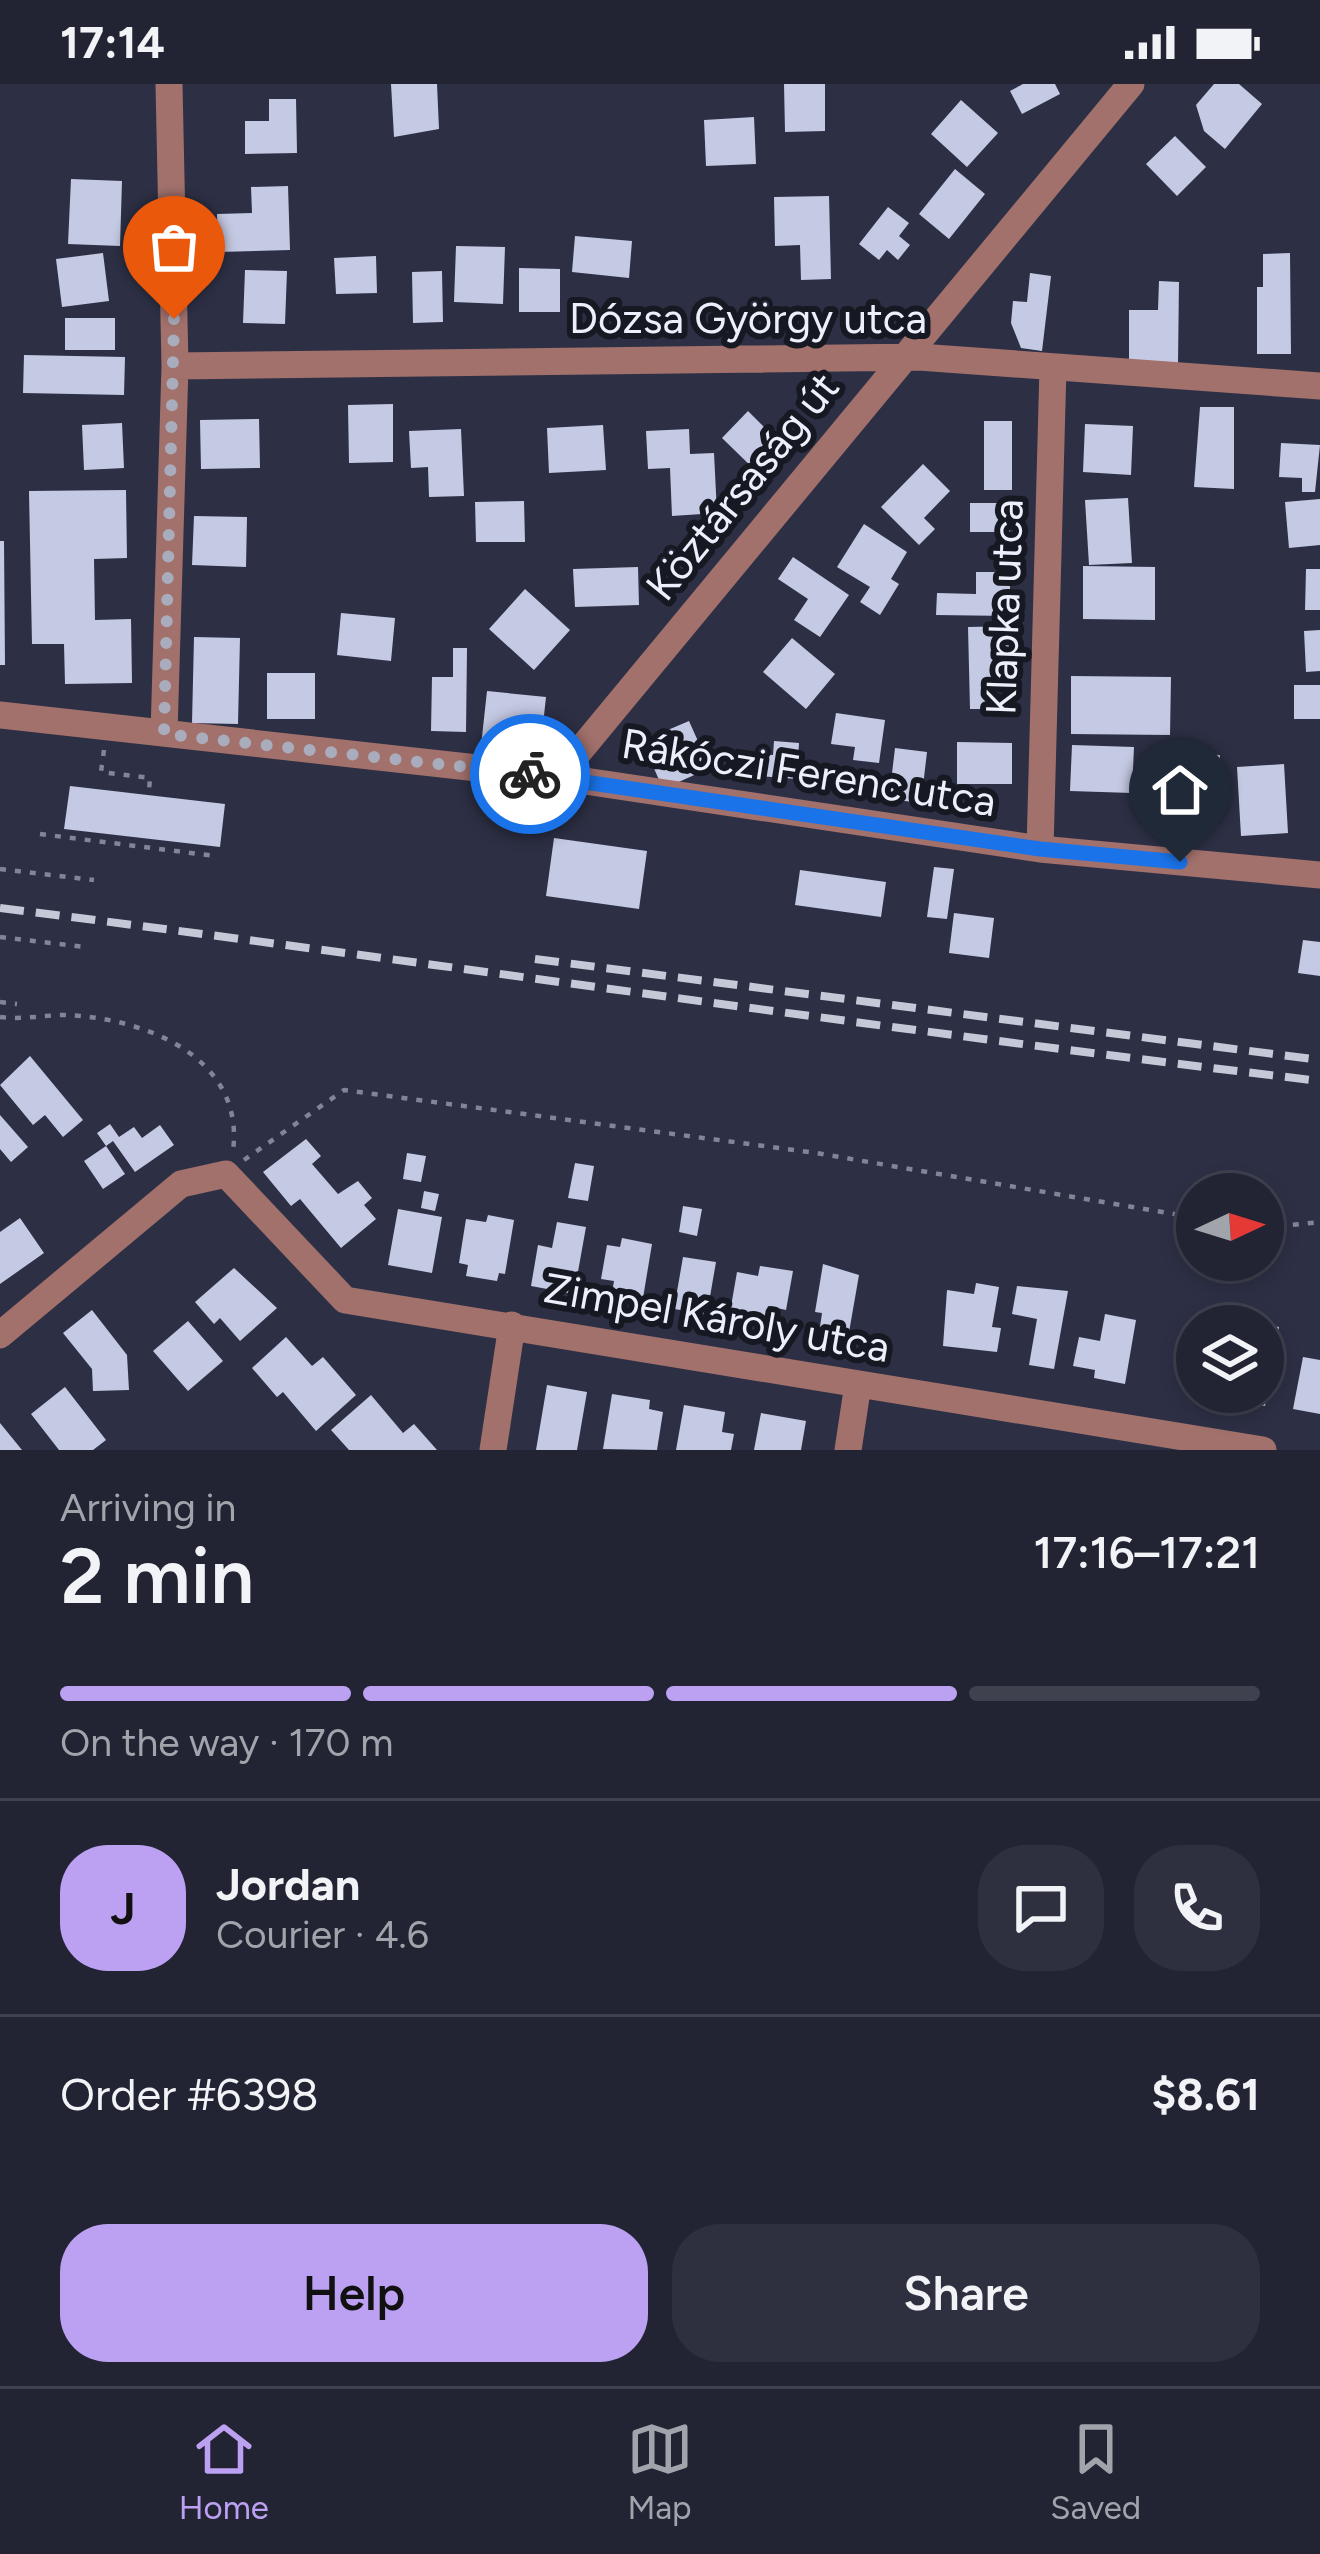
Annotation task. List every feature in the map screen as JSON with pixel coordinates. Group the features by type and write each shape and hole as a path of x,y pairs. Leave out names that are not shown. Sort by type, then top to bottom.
{"street":[{"path":"164,734 175,366 169,84"},
{"name":"Köztársaság út","path":"558,777 1131,84"},
{"name":"Dózsa György utca","path":"175,366 903,357 1320,386"},
{"name":"Klapka utca","path":"1040,849 1053,367"},
{"name":"Rákóczi Ferenc utca","path":"0,715 558,777 1040,849 1320,875"},
{"path":"0,1335 181,1184 217,1175"},
{"name":"Zimpel Károly utca","path":"217,1175 345,1300 1263,1450"},
{"path":"493,1450 512,1325"},
{"path":"848,1450 858,1384"}],"path":[{"path":"107,727 101,772 150,778 148,791"},
{"path":"40,834 215,856"},
{"path":"0,868 94,880"},
{"path":"0,937 85,947"},
{"path":"0,1002 17,1004"},
{"path":"0,1017 66,1015 137,1026 181,1047 219,1080 236,1115 217,1175"},
{"path":"217,1175 344,1090 815,1153 1176,1214"},
{"path":"1284,1226 1320,1222"}],"building":[{"path":"391,84 437,84 439,129 394,137"},
{"path":"784,84 825,84 825,131 785,132"},
{"path":"1023,84 1055,84 1060,94 1022,114 1010,91"},
{"path":"1214,84 1239,84 1262,104 1225,149 1204,131 1196,105"},
{"path":"269,99 296,99 297,153 245,154 245,121 269,121"},
{"path":"961,100 998,133 967,167 931,134"},
{"path":"754,117 756,164 706,166 704,120"},
{"path":"1175,136 1206,167 1177,196 1146,164"},
{"path":"955,169 985,194 949,239 919,214"},
{"path":"71,179 122,181 120,246 68,244"},
{"path":"288,186 290,250 218,252 217,214 252,213 251,187"},
{"path":"829,196 831,279 801,280 800,245 775,246 774,197"},
{"path":"888,207 909,223 899,236 910,245 898,260 887,250 879,260 859,244"},
{"path":"575,236 632,241 629,278 572,272"},
{"path":"456,246 505,247 503,304 454,302"},
{"path":"103,253 109,301 62,307 56,259"},
{"path":"1290,253 1291,354 1257,354 1257,287 1263,287 1263,254"},
{"path":"376,256 377,293 336,294 334,258"},
{"path":"519,268 560,269 560,312 519,312"},
{"path":"245,270 287,271 285,324 243,323"},
{"path":"442,271 443,322 413,323 412,272"},
{"path":"1030,273 1051,276 1042,351 1021,348 1011,323 1013,301 1027,302"},
{"path":"1159,281 1179,282 1178,363 1129,363 1129,310 1158,310"},
{"path":"65,318 115,318 115,350 65,350"},
{"path":"24,355 125,357 124,395 23,393"},
{"path":"393,404 393,462 349,463 348,405"},
{"path":"1200,407 1234,407 1234,489 1194,487"},
{"path":"748,411 785,448 759,474 722,438"},
{"path":"259,419 260,468 201,469 200,420"},
{"path":"984,421 1012,421 1012,490 984,490"},
{"path":"122,423 124,468 84,470 82,425"},
{"path":"1085,424 1133,426 1131,475 1083,472"},
{"path":"603,425 606,470 549,473 547,428"},
{"path":"461,429 464,496 429,497 428,467 411,468 409,431"},
{"path":"689,429 690,454 714,453 717,513 672,516 670,468 648,469 646,431"},
{"path":"1281,443 1320,445 1315,492 1302,492 1302,478 1279,477"},
{"path":"923,464 950,491 924,518 935,529 919,545 881,507"},
{"path":"126,490 127,558 94,559 95,620 131,619 132,683 65,684 64,644 32,644 29,491"},
{"path":"1128,498 1132,563 1089,565 1085,500"},
{"path":"1320,499 1320,545 1289,548 1285,502"},
{"path":"524,501 525,542 476,542 475,502"},
{"path":"970,503 1010,503 1010,532 970,532"},
{"path":"194,516 247,517 246,567 192,565"},
{"path":"864,524 907,552 891,579 899,584 880,615 860,602 870,587 837,567"},
{"path":"0,541 4,541 5,665 0,665"},
{"path":"793,557 849,595 820,637 794,620 808,599 778,579"},
{"path":"1083,566 1155,567 1155,620 1083,619"},
{"path":"638,567 639,605 575,607 573,569"},
{"path":"1306,569 1320,569 1320,610 1305,610"},
{"path":"976,572 1010,572 1010,616 936,615 937,593 976,594"},
{"path":"525,589 570,630 534,670 489,629"},
{"path":"341,613 395,618 391,661 337,655"},
{"path":"1016,626 1017,683 998,684 998,709 970,709 968,627"},
{"path":"1320,630 1320,671 1306,672 1304,631"},
{"path":"194,637 240,638 238,724 192,723"},
{"path":"792,638 835,674 806,709 763,672"},
{"path":"453,648 467,648 466,732 431,731 432,677 453,677"},
{"path":"267,673 315,673 315,719 267,719"},
{"path":"1071,676 1171,677 1170,735 1071,734"},
{"path":"1294,685 1320,685 1320,719 1294,719"},
{"path":"487,691 546,697 540,752 481,746"},
{"path":"836,713 885,720 879,763 853,760 855,747 831,744"},
{"path":"689,721 710,768 663,789 642,741"},
{"path":"774,741 799,743 797,779 744,775 746,753 773,755"},
{"path":"957,742 1012,743 1012,784 957,784"},
{"path":"1072,745 1134,747 1132,793 1070,791"},
{"path":"895,748 927,752 921,803 889,799"},
{"path":"1174,753 1220,755 1217,806 1207,806 1205,833 1186,832 1188,802 1171,801"},
{"path":"1284,764 1288,833 1241,836 1237,767"},
{"path":"70,786 225,804 220,847 64,829"},
{"path":"554,838 647,851 639,909 546,896"},
{"path":"934,867 954,869 947,919 927,917"},
{"path":"800,870 886,882 881,917 795,905"},
{"path":"954,913 994,918 989,958 949,953"},
{"path":"1303,940 1320,942 1320,976 1298,973"},
{"path":"30,1056 83,1120 63,1137 45,1115 33,1125 0,1085"},
{"path":"0,1115 28,1147 11,1162 0,1149"},
{"path":"110,1124 119,1137 134,1127 142,1138 160,1125 174,1145 135,1172 113,1141 106,1146 97,1133"},
{"path":"306,1139 321,1156 312,1164 338,1194 358,1181 372,1198 364,1205 376,1219 341,1248 300,1199 291,1206 263,1172"},
{"path":"106,1146 125,1174 103,1189 84,1161"},
{"path":"407,1153 426,1156 421,1182 403,1179"},
{"path":"575,1163 594,1166 588,1201 568,1198"},
{"path":"424,1191 439,1194 435,1211 421,1208"},
{"path":"683,1206 702,1209 697,1236 679,1232"},
{"path":"398,1209 442,1217 432,1273 388,1265"},
{"path":"488,1215 514,1220 505,1274 499,1273 497,1281 466,1276 468,1265 459,1263 466,1219 486,1222"},
{"path":"20,1218 44,1253 0,1284 0,1232"},
{"path":"557,1222 586,1227 574,1294 531,1286 538,1245 552,1248"},
{"path":"622,1238 652,1244 642,1304 611,1299 614,1281 601,1279 607,1245 620,1247"},
{"path":"683,1257 716,1262 707,1314 674,1309"},
{"path":"823,1264 859,1275 848,1338 819,1334 822,1313 815,1312"},
{"path":"760,1266 793,1271 786,1310 768,1306 764,1324 729,1318 737,1272 758,1276"},
{"path":"234,1268 277,1308 240,1341 220,1318 214,1324 195,1302"},
{"path":"976,1283 999,1287 992,1327 1001,1328 997,1352 943,1346 947,1290 974,1294"},
{"path":"1017,1286 1068,1291 1054,1369 1029,1365 1037,1319 1012,1314"},
{"path":"92,1310 127,1355 129,1390 93,1391 92,1369 63,1333"},
{"path":"1105,1314 1136,1320 1125,1384 1094,1378 1095,1370 1073,1366 1079,1337 1100,1341"},
{"path":"188,1321 223,1361 188,1391 153,1351"},
{"path":"286,1337 312,1366 323,1357 356,1395 316,1431 283,1392 277,1397 252,1368"},
{"path":"1303,1357 1320,1360 1320,1414 1293,1409"},
{"path":"547,1385 587,1392 577,1450 536,1450"},
{"path":"65,1387 106,1440 93,1450 59,1450 31,1414"},
{"path":"612,1394 650,1400 649,1409 663,1412 657,1450 603,1449"},
{"path":"371,1395 403,1433 414,1424 437,1450 349,1450 331,1430"},
{"path":"684,1405 725,1412 722,1432 734,1434 731,1450 676,1450"},
{"path":"761,1413 806,1421 801,1450 754,1450"},
{"path":"0,1423 22,1450 0,1450"}],"railway":[{"path":"0,908 1320,1081"},
{"path":"535,959 1320,1060"}],"way so far":[{"path":"174,319 164,734 530,774"}],"route":[{"path":"530,774 1040,849 1180,862"}]}
